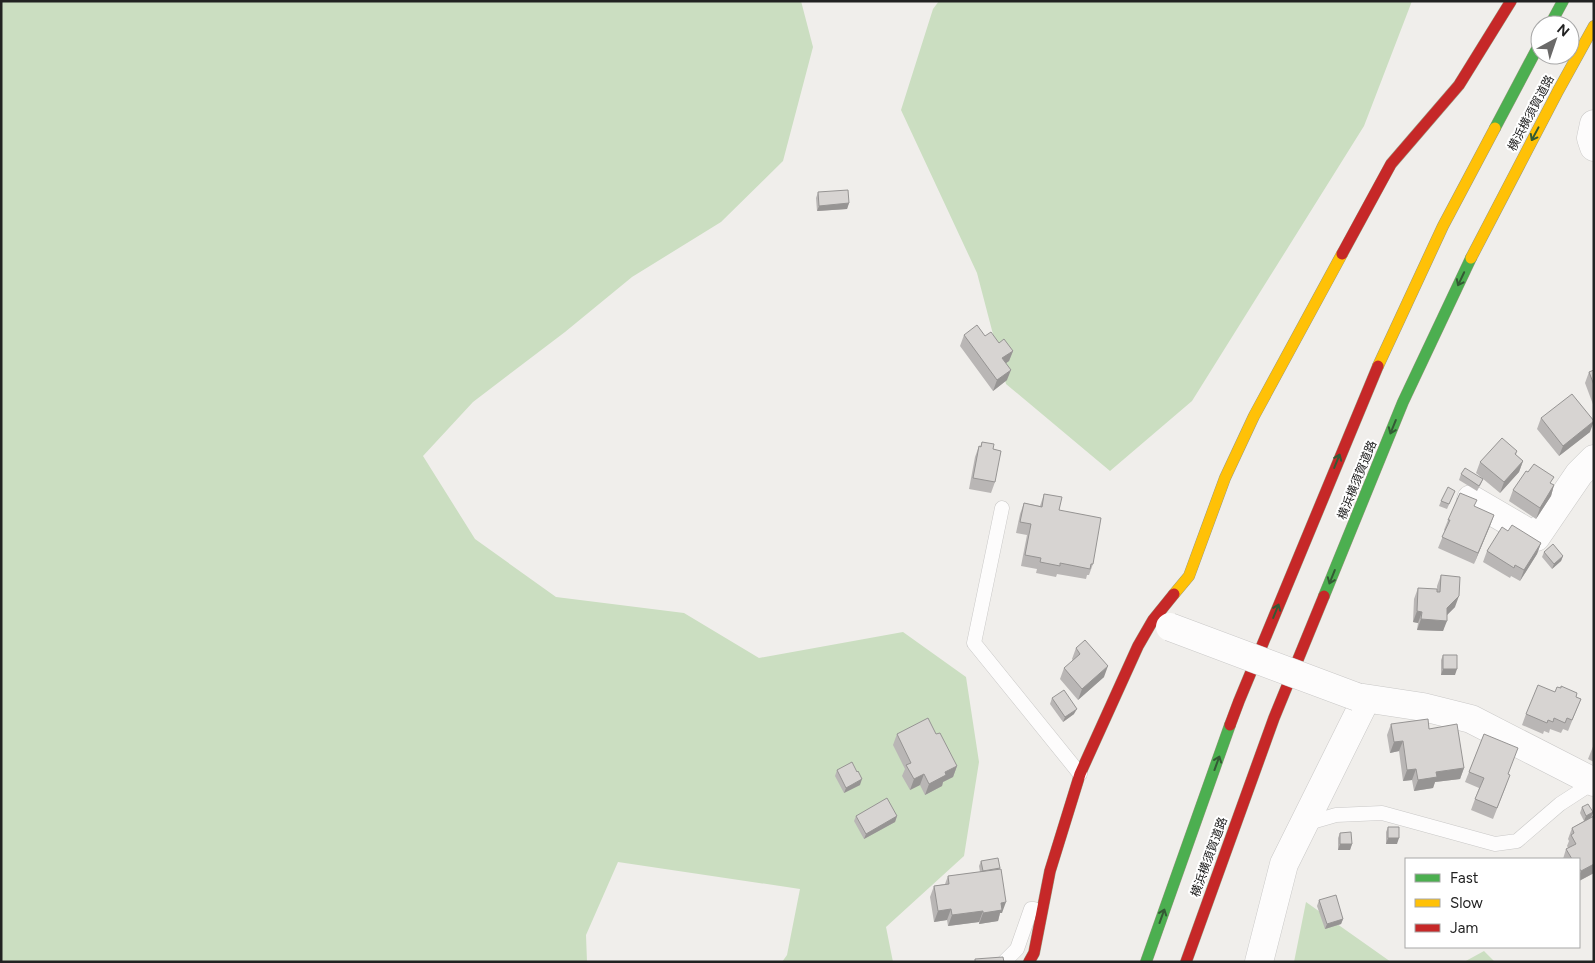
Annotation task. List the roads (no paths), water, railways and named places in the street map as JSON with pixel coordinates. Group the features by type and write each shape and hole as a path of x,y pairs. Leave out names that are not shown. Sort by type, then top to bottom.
{"main road":[{"path":"1029,962 1034,953 1050,871 1080,774 1138,646 1162,623 1189,576 1225,478 1254,416 1391,164 1459,85 1511,1"},
{"path":"1555,15 1563,1"},
{"name":"横浜横須賀道路","path":"1186,962 1274,718 1403,402 1478,243 1594,26"},
{"name":"横浜横須賀道路","path":"1146,962 1239,701 1368,387 1443,226 1530,62"}],"street":[{"path":"1594,124 1591,138 1594,146"},
{"path":"1471,499 1536,537 1579,474 1594,459"},
{"path":"1162,623 1361,698 1423,707 1471,719 1594,782"},
{"path":"1259,962 1284,864 1361,698"}],"lane":[{"path":"1002,508 974,643 1002,680 1080,774"},
{"path":"1304,824 1336,815 1382,813 1495,844 1517,841 1560,804 1594,782"},
{"path":"1004,962 1017,949 1031,910 1043,908"}]}
